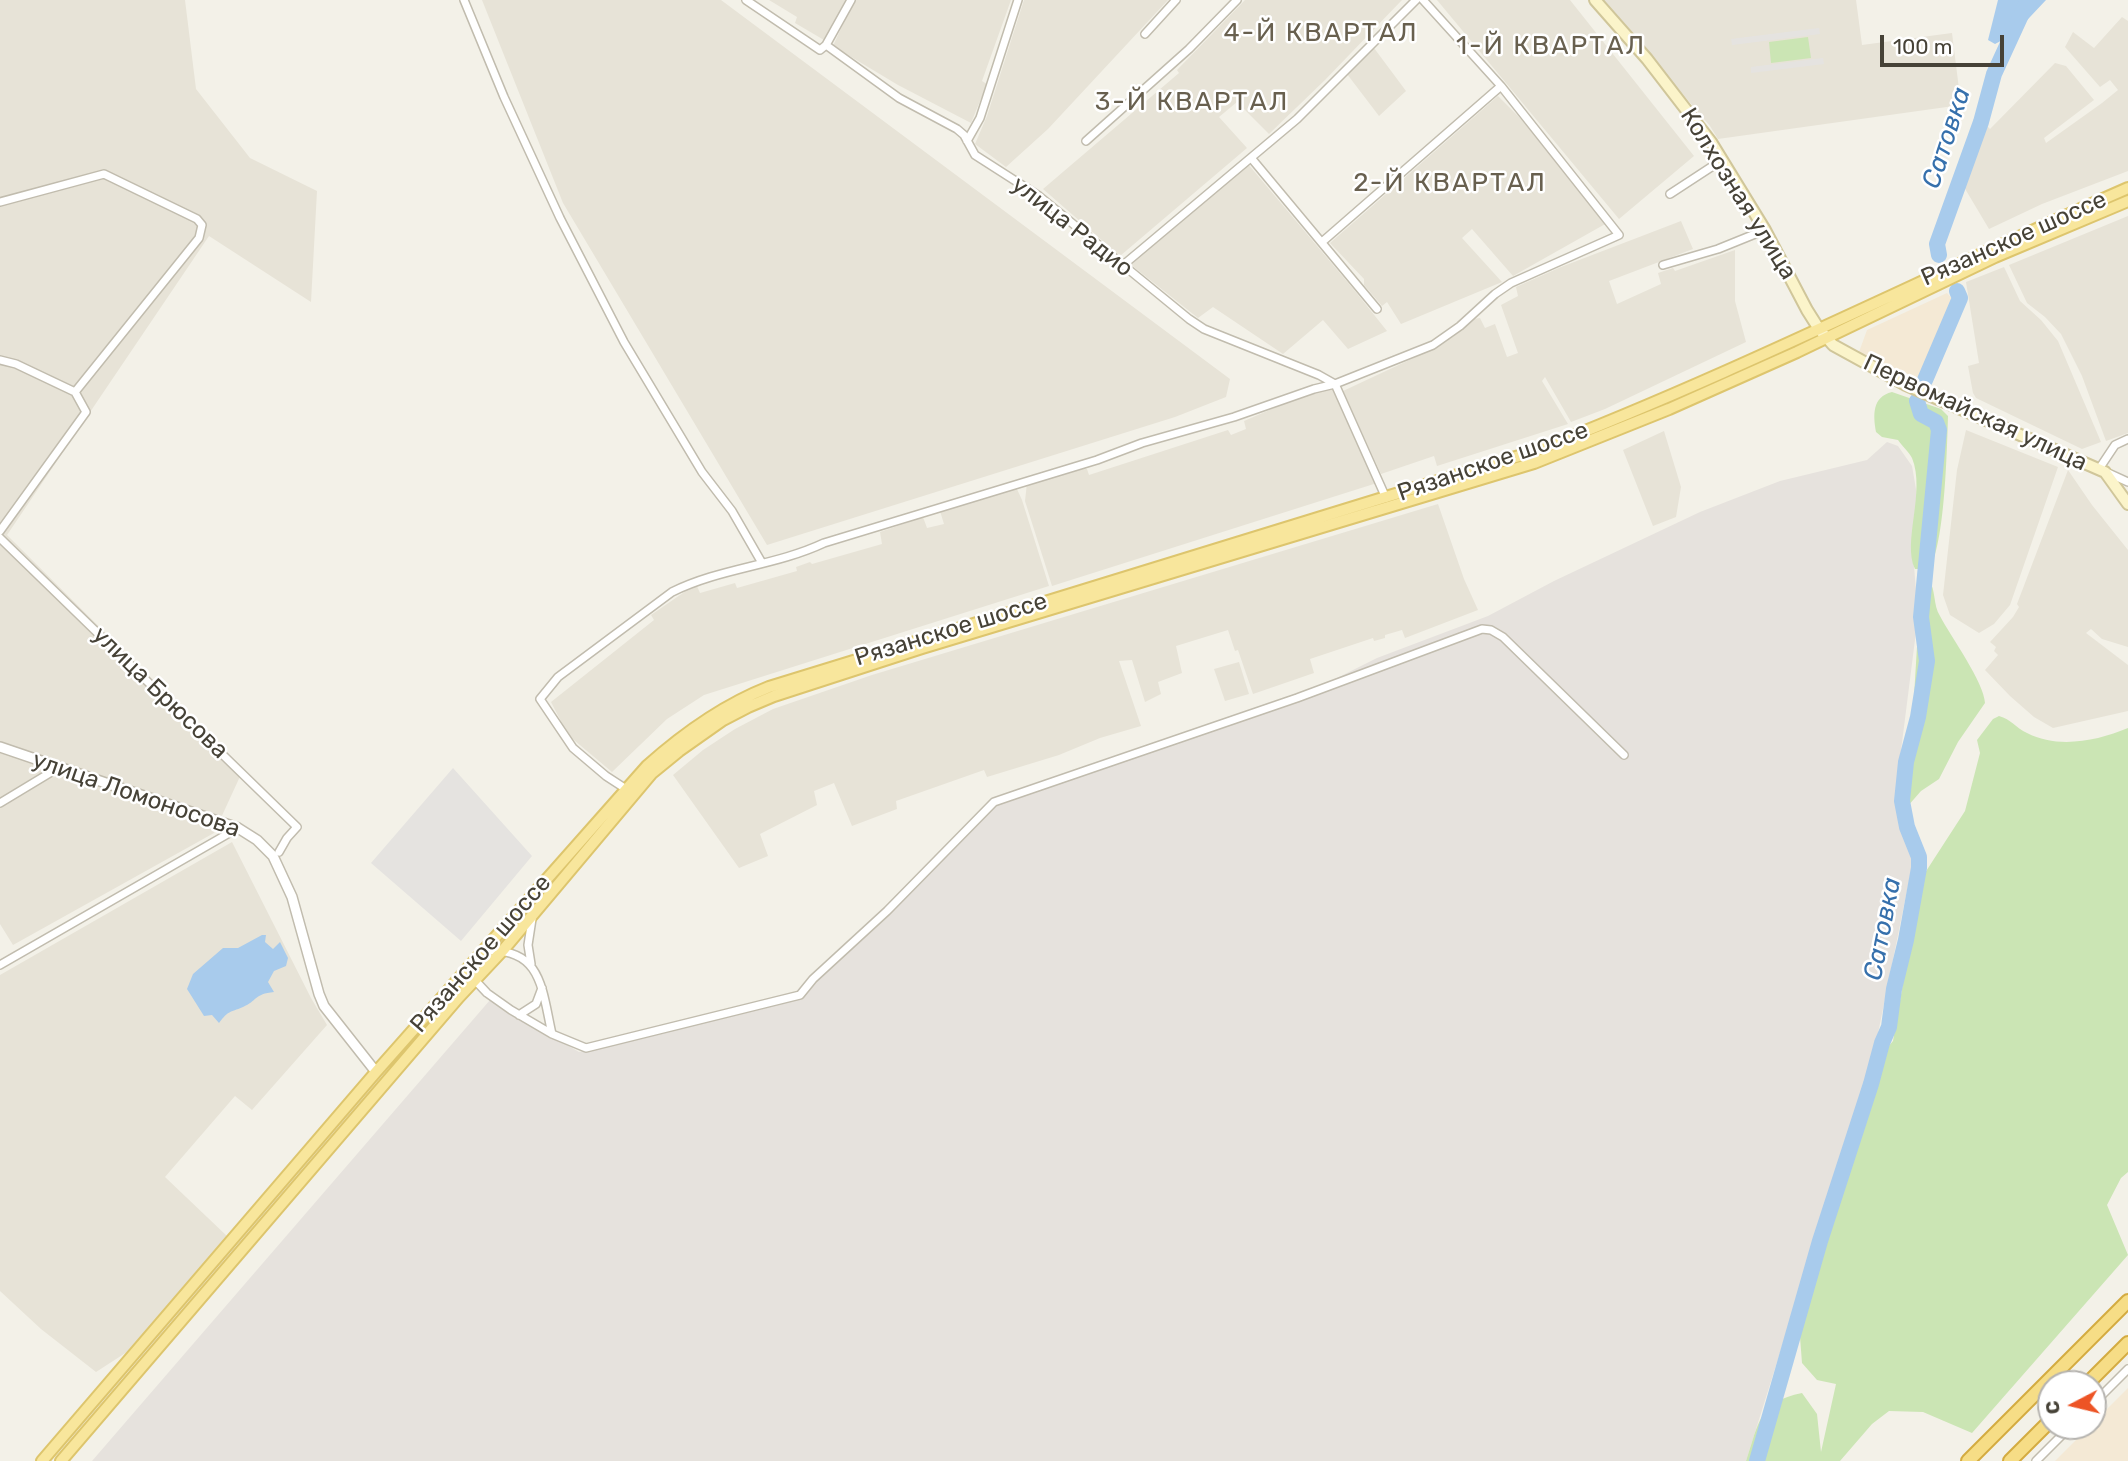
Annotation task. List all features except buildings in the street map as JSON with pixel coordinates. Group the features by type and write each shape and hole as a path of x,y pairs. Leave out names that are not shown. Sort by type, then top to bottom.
{"highway":[{"path":"1968,1461 2128,1301"},
{"path":"2101,1370 2128,1343"},
{"path":"2010,1461 2037,1434"}],"main road":[{"name":"Колхозная улица","path":"1595,0 1687,109 1722,160 1765,230 1822,333"},
{"name":"Рязанское шоссе","path":"61,1461 504,949 652,773 690,743 748,707 922,648 1534,463 1669,409 1979,253 2128,188"},
{"name":"Рязанское шоссе","path":"41,1461 376,1072 626,789 647,766 718,712 743,697 769,687 1532,452 1822,333 2128,201"},
{"name":"Первомайская улица","path":"1822,333 1843,351 1906,385 2102,470"},
{"path":"2102,470 2128,503"}],"street":[{"path":"464,0 504,97 560,218 618,332 702,472 732,511 762,563"},
{"name":"улица Радио","path":"746,0 899,98 957,129 975,155 1039,196 1122,266 1204,328 1320,375 1335,384"},
{"path":"823,48 851,0"},
{"path":"967,141 980,118 1018,0"},
{"path":"1144,34 1176,0"},
{"path":"1086,141 1189,49 1237,0"},
{"path":"1122,266 1297,119 1416,0"},
{"path":"626,789 573,748 541,699 558,677 672,592 691,582 798,554 824,543 1335,384 1433,345 1511,283 1619,235 1501,86 1423,0"},
{"path":"1322,242 1501,86"},
{"path":"1252,159 1377,309"},
{"path":"1670,194 1722,160"},
{"path":"0,202 104,174 197,219 202,225 199,238 75,392"},
{"path":"1663,265 1718,249 1765,230"},
{"path":"0,360 16,364 75,392 86,412 0,531"},
{"path":"1335,384 1386,498"},
{"path":"2102,470 2115,445 2128,439"},
{"name":"Первомайская улица","path":"2102,470 2128,482"},
{"name":"улица Брюсова","path":"0,538 297,827 276,854"},
{"path":"466,971 497,1000 519,1015 552,1034 586,1048 800,995 813,979 887,911 995,802 1297,698 1482,629 1491,630 1503,637 1624,755"},
{"name":"улица Ломоносова","path":"0,747 238,828 276,854 324,1006 376,1072"},
{"path":"0,803 58,768"},
{"path":"0,965 238,828"},
{"path":"532,916 528,945 531,964 542,988 552,1034"},
{"path":"485,951 504,949 531,964"},
{"path":"519,1015 536,1003 542,988"},
{"path":"2107,1390 2128,1369"},
{"path":"2036,1461 2057,1440"}],"shaded area":[{"path":"0,0 185,0 196,89 250,158 317,191 311,302 209,236 7,535 243,770 214,833 13,945 0,924"},
{"path":"482,0 721,0 1230,379 1226,397 1175,417 767,545 563,203"},
{"path":"769,0 846,0 833,29 824,40 795,23 797,17"},
{"path":"854,0 1011,0 982,81 987,84 971,123 898,85 833,46"},
{"path":"1024,0 1168,0 1048,129 1006,167 975,144 987,116"},
{"path":"1245,0 1402,0 1269,134 1237,102 1219,117 1247,148 1120,256 1043,189 1179,73 1177,70"},
{"path":"1437,0 1570,0 1694,156 1619,219"},
{"path":"1602,0 1856,0 1862,45 1952,33 1961,105 1718,139 1710,126"},
{"path":"2122,17 2128,21 2128,171 2042,204 1989,229 1964,187 1986,125 1990,129 2055,63 2066,66 2094,100 2044,138 2046,143 2102,103 2118,90 2110,80 2100,87 2065,47 2073,32 2094,48"},
{"path":"1819,28 1820,34 1732,45 1731,39"},
{"path":"1374,48 1406,91 1379,116 1347,74"},
{"path":"1823,58 1824,64 1751,73 1751,67"},
{"path":"1498,96 1533,131 1607,223 1513,276 1472,229 1462,238 1502,282 1401,324 1387,302 1382,306 1364,285 1364,279 1330,243"},
{"path":"1248,164 1387,331 1348,349 1323,320 1283,354 1213,307 1198,318 1130,264"},
{"path":"2128,216 2128,433 2106,441 2082,376 2061,334 2027,303 2009,265"},
{"path":"1681,221 1693,249 1609,281 1617,304 1661,284 1658,273 1673,268 1675,271 1735,250 1735,301 1746,342 1605,409 1571,422 1545,377 1542,381 1568,424 1437,466 1434,456 1381,474 1343,391 1435,348 1473,319 1480,318 1485,328 1495,324 1507,357 1518,353 1501,305 1518,296 1516,287"},
{"path":"2004,267 2020,301 2041,320 2058,341 2101,442 2082,449 1976,398 1973,393 1968,366 1979,363 1966,282"},
{"path":"1947,293 1954,301 1921,380 1859,352 1867,330"},
{"path":"1333,388 1377,483 1052,586 1025,501 1027,483 1081,467 1087,469 1089,475 1228,430 1231,435 1246,429 1244,421 1288,402"},
{"path":"1966,430 2058,467 2010,605 1994,624 1979,633 1950,615 1943,595 1957,470"},
{"path":"1664,431 1681,487 1676,517 1653,526 1623,450"},
{"path":"1887,442 1898,446 1912,466 1918,501 1912,541 1918,616 1896,790 1913,861 1874,1053 1746,1461 92,1461 490,1000 579,1052 803,993 994,802 1283,705 1377,658 1488,616 1554,581 1700,512 1780,481 1867,460"},
{"path":"2068,470 2128,550 2128,647 2102,639 2091,629 2086,633 2128,665 2128,711 2053,728 2034,717 1985,670 1998,655 1994,651 1996,647 1990,642 2019,607 2017,604"},
{"path":"1016,487 1049,586 704,695 667,719 612,772 568,735 551,702 654,620 651,615 696,584 700,593 735,583 737,588 797,571 796,567 810,562 812,564 882,544 880,532 923,517 927,528 944,524 940,511"},
{"path":"1438,504 1464,579 1478,610 1405,638 1402,630 1385,635 1385,638 1374,641 1373,638 1310,659 1314,673 1253,694 1228,630 1176,646 1182,673 1158,682 1161,694 1145,702 1132,660 1119,661 1141,726 987,777 984,770 896,801 897,809 852,826 834,783 814,791 817,805 760,834 768,856 739,868 673,775 703,750 773,709 872,675"},
{"path":"1239,662 1249,694 1225,701 1214,669"},
{"path":"453,768 532,856 461,941 371,863"},
{"path":"232,842 327,1025 252,1110 235,1096 165,1177 228,1237 127,1352 96,1372 41,1329 0,1291 0,975"},
{"path":"2128,1388 2128,1461 2055,1461 2076,1440 2107,1440 2107,1409"}],"green space":[{"path":"1808,37 1811,58 1771,63 1769,42"},
{"path":"1892,392 1941,409 1948,416 1942,519 1939,540 1929,569 1915,569 1912,558 1917,486 1912,458 1898,440 1882,437 1876,432 1874,413 1877,402 1885,394"},
{"path":"1921,580 1929,580 1938,612 1973,672 1985,703 1958,742 1939,779 1921,791 1907,807 1898,793 1913,713"},
{"path":"1999,716 2027,733 2052,741 2091,740 2128,728 2128,1172 2121,1178 2107,1205 2128,1255 1972,1433 1923,1412 1889,1411 1872,1424 1840,1461 1746,1461 1758,1425 1768,1408 1787,1397 1802,1393 1817,1414 1821,1452 1836,1384 1817,1380 1802,1363 1800,1337 1821,1250 1872,1095 1882,1054 1893,1041 1921,879 1965,811 1980,753 1977,740 1993,719"}],"water":[{"path":"1998,0 2046,0 2014,34 1995,44 1988,40"},
{"path":"266,935 265,942 273,949 280,942 288,958 286,966 274,971 268,982 274,992 263,994 248,1005 230,1012 219,1023 212,1015 204,1016 187,989 193,974 223,948 238,948"}],"waterway":[{"name":"Сатовка","path":"1939,255 1937,244 1981,122 1994,74 2028,0"},
{"name":"Сатовка","path":"1925,380 1960,298 1957,291"},
{"name":"Сатовка","path":"1757,1461 1820,1241 1889,1027 1894,989 1919,868 1919,857 1907,827 1902,801 1906,762 1918,717 1927,661 1921,617 1939,430 1936,422 1921,414 1917,401"}],"district":[{"name":"4-Й КВАРТАЛ","path":"1321,33"},
{"name":"1-Й КВАРТАЛ","path":"1551,46"},
{"name":"3-Й КВАРТАЛ","path":"1192,102"},
{"name":"2-Й КВАРТАЛ","path":"1450,183"}]}
